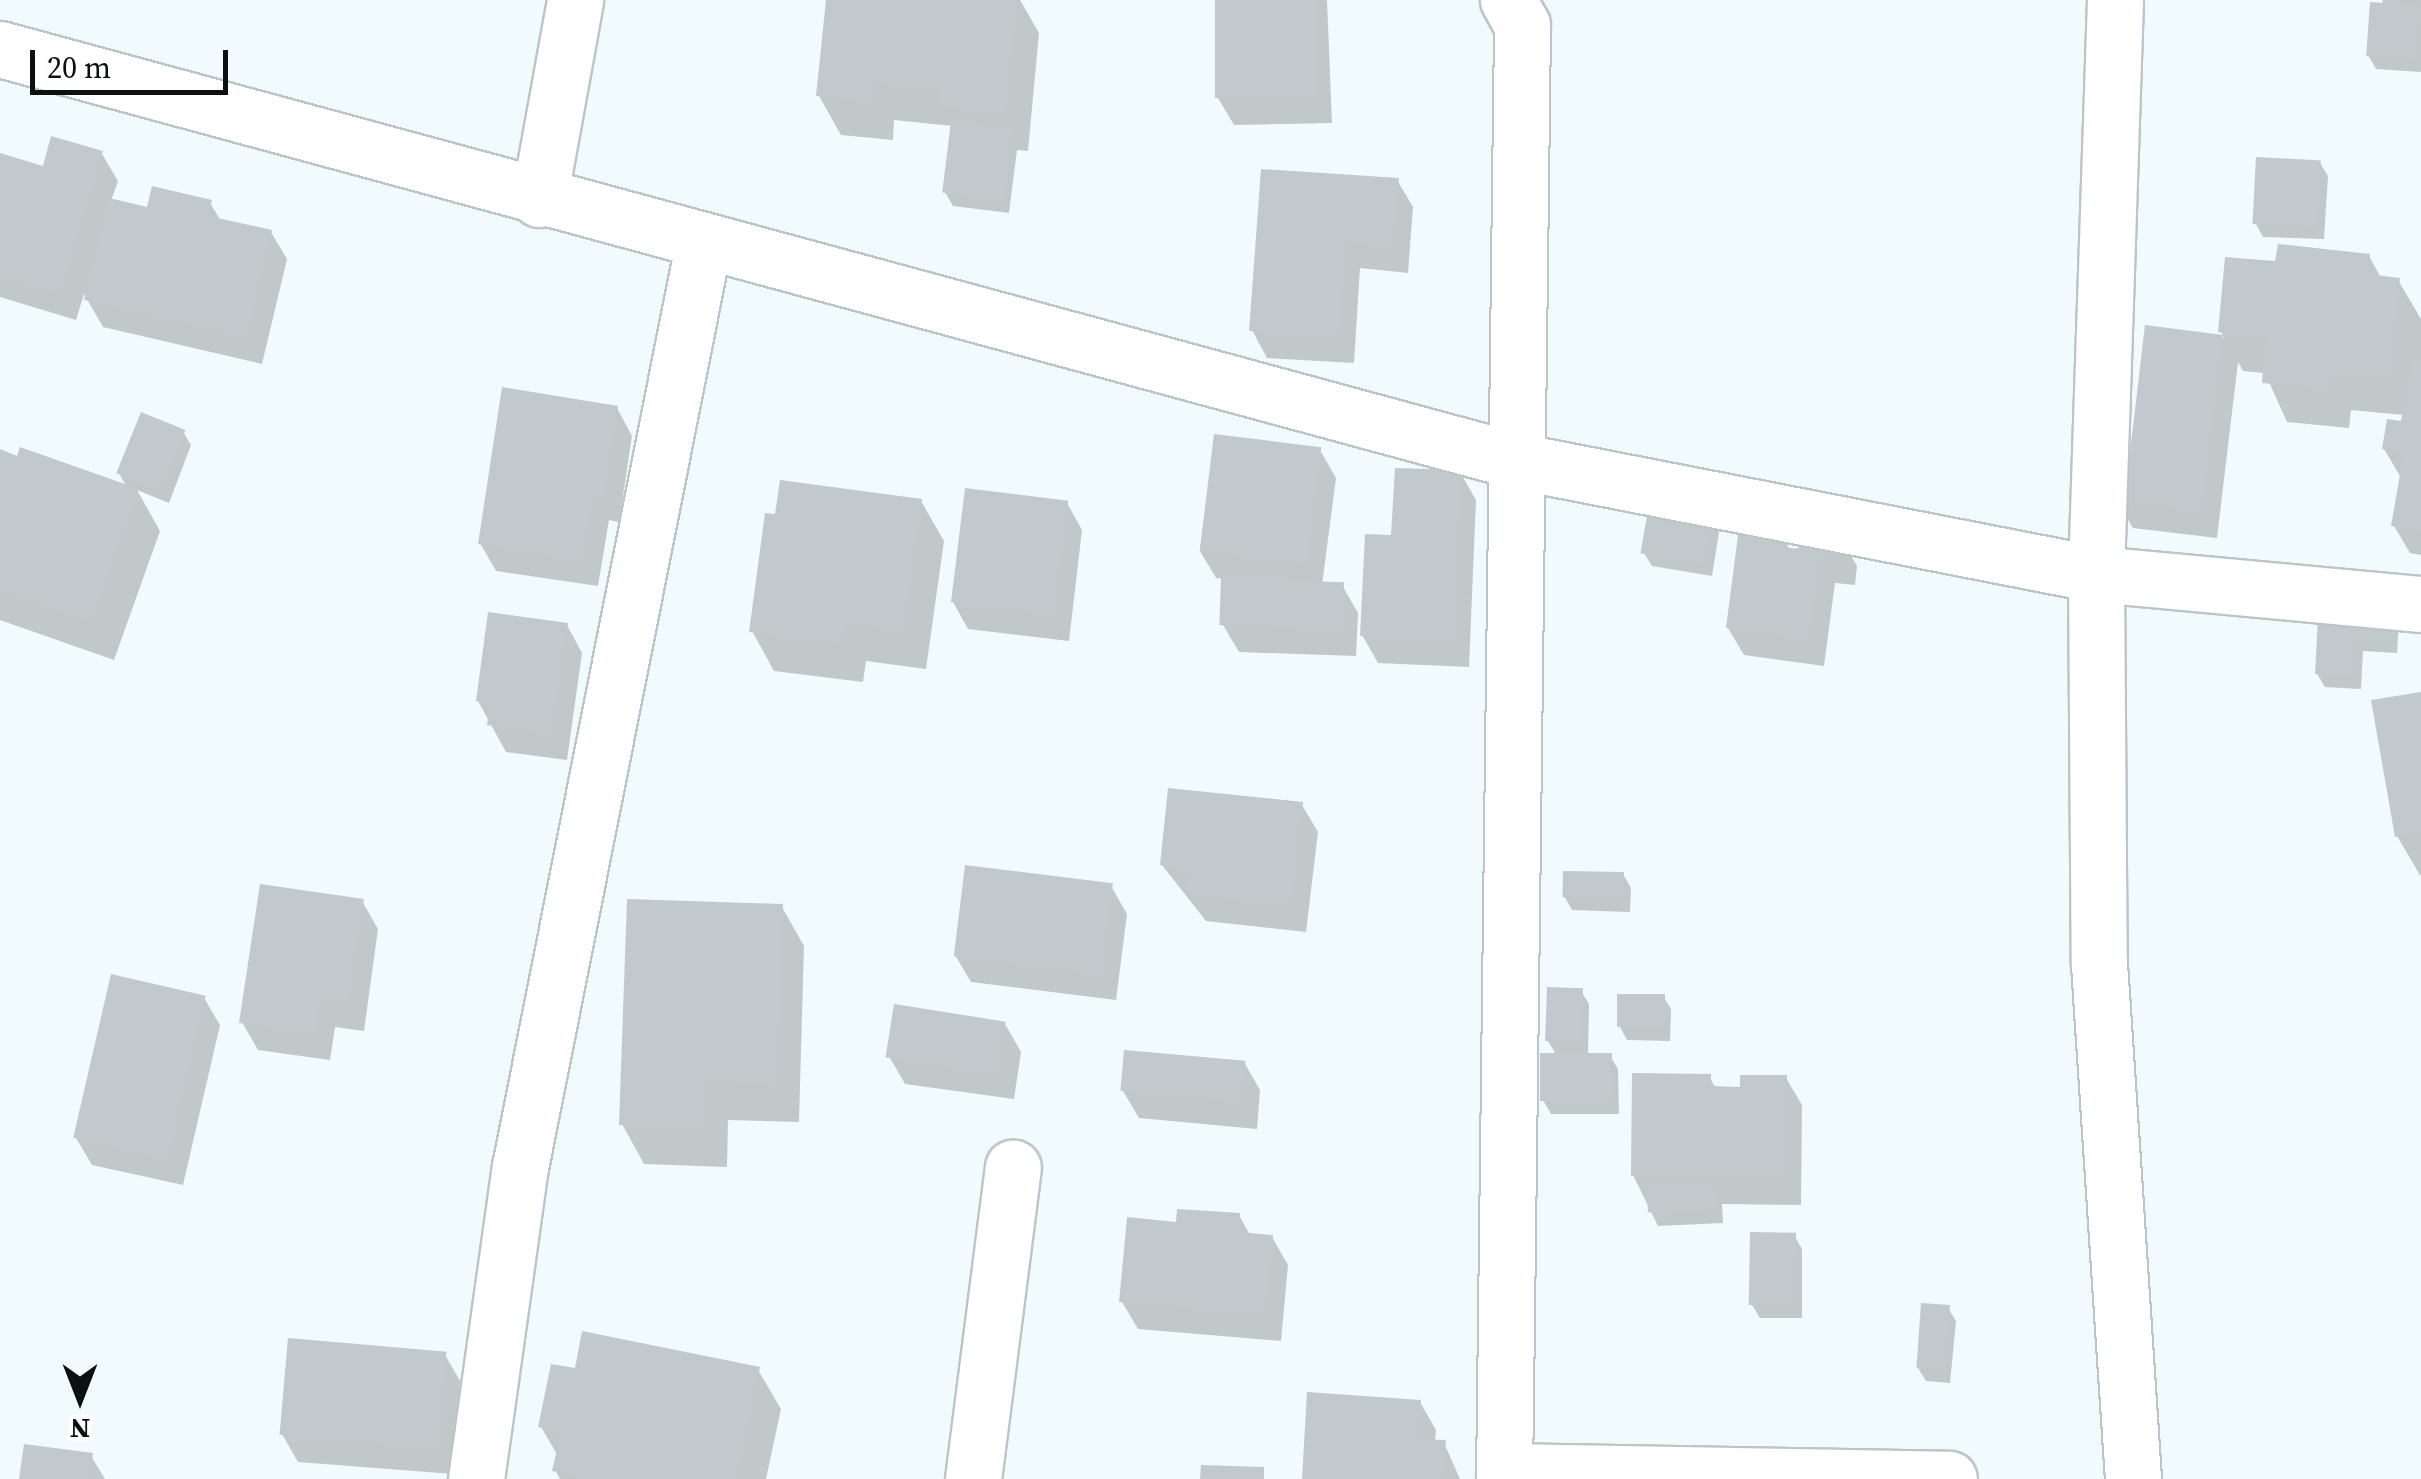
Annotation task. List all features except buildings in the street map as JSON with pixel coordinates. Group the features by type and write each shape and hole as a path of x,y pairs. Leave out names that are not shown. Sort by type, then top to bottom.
{"street":[{"path":"540,199 575,0"},
{"path":"1508,0 1522,26 1504,1475 1949,1479"},
{"path":"2115,0 2096,574 2099,964 2133,1479"},
{"path":"0,49 703,245 1517,461 2096,574 2421,604"},
{"path":"476,1479 520,1168 703,245"},
{"path":"973,1479 1013,1168"}]}
